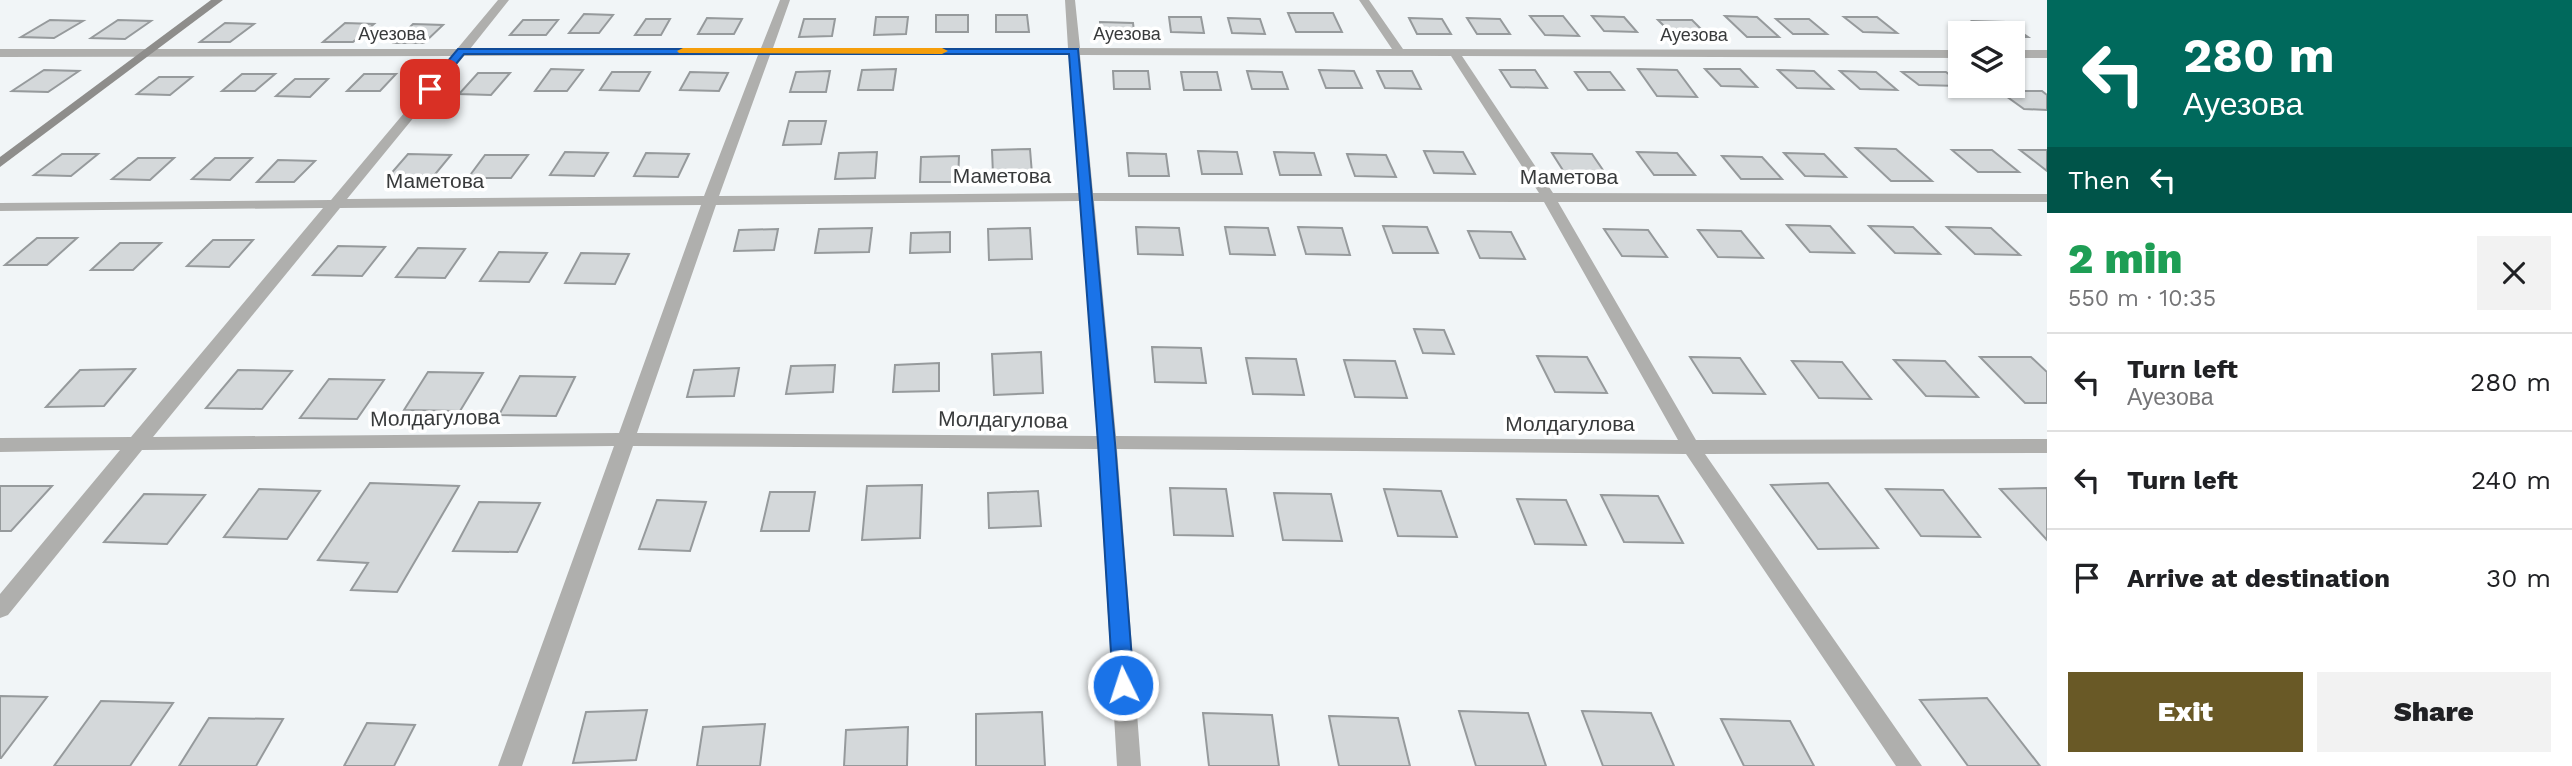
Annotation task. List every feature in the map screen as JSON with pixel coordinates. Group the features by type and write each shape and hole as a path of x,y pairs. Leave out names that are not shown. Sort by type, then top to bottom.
{"street":[{"path":"0,163 218,0"},
{"path":"0,609 504,0"},
{"path":"510,766 710,200 785,0"},
{"path":"1070,0 1107,443 1129,766"},
{"path":"1364,0 1400,52"},
{"name":"Ауезова","path":"0,53 1074,51 1948,54"},
{"path":"1454,52 1549,198 1691,447 1910,766"},
{"path":"2025,54 2047,54"},
{"name":"Маметова","path":"0,207 1086,197 2047,198"},
{"name":"Молдагулова","path":"0,445 627,439 1691,447 2047,446"}],"building":[{"path":"1288,13 1333,13 1342,32 1296,32"},
{"path":"584,14 613,15 599,33 569,33"},
{"path":"936,15 968,15 968,32 936,32"},
{"path":"996,15 1027,15 1029,32 996,32"},
{"path":"1530,16 1563,16 1579,36 1545,35"},
{"path":"1592,16 1624,17 1637,32 1604,31"},
{"path":"1725,16 1757,17 1779,37 1747,37"},
{"path":"876,17 908,17 906,34 874,35"},
{"path":"1169,17 1201,17 1204,33 1171,32"},
{"path":"1844,17 1877,17 1897,33 1863,32"},
{"path":"707,18 742,19 734,34 698,34"},
{"path":"1228,18 1260,19 1265,34 1232,33"},
{"path":"1409,18 1442,19 1451,34 1417,34"},
{"path":"1467,18 1500,19 1510,34 1477,34"},
{"path":"646,19 670,19 661,35 635,35"},
{"path":"804,19 835,19 832,36 799,37"},
{"path":"1776,19 1809,19 1827,34 1793,34"},
{"path":"50,20 83,21 54,38 21,37"},
{"path":"118,20 151,21 125,39 91,38"},
{"path":"523,20 558,20 546,35 510,35"},
{"path":"1658,20 1692,20 1707,35 1673,35"},
{"path":"1100,22 1133,23 1135,38 1101,38"},
{"path":"225,23 254,24 230,42 200,42"},
{"path":"345,23 374,24 353,42 323,42"},
{"path":"413,24 443,25 424,43 394,43"},
{"path":"551,69 583,70 567,91 535,91"},
{"path":"896,69 893,90 858,90 862,70"},
{"path":"1638,69 1677,70 1697,97 1657,96"},
{"path":"1705,69 1740,69 1757,87 1721,86"},
{"path":"44,70 79,71 48,92 12,91"},
{"path":"1319,70 1354,71 1362,88 1326,88"},
{"path":"1500,70 1535,70 1547,88 1511,87"},
{"path":"1778,70 1814,71 1833,89 1797,88"},
{"path":"830,71 826,92 790,92 796,72"},
{"path":"1113,71 1148,71 1150,89 1114,89"},
{"path":"1247,71 1282,72 1288,89 1252,89"},
{"path":"1377,71 1412,71 1421,89 1385,88"},
{"path":"1840,71 1876,72 1897,90 1860,89"},
{"path":"612,72 650,72 639,91 600,90"},
{"path":"690,72 728,73 719,91 680,90"},
{"path":"1181,72 1217,72 1221,90 1184,90"},
{"path":"1575,72 1610,72 1624,90 1588,90"},
{"path":"1902,72 1948,74 1948,86 1919,85"},
{"path":"478,73 510,73 491,95 459,94"},
{"path":"242,74 275,74 255,91 222,91"},
{"path":"364,74 396,74 380,91 347,91"},
{"path":"159,77 192,77 170,95 137,94"},
{"path":"295,79 328,79 310,97 276,96"},
{"path":"2025,91 2042,91 2047,95 2047,110 2024,109 2009,98 2025,98"},
{"path":"789,121 826,121 821,144 783,145"},
{"path":"1856,148 1896,149 1932,181 1891,181"},
{"path":"1030,149 1032,174 993,175 992,150"},
{"path":"1952,150 1992,150 2019,172 1978,172"},
{"path":"2020,150 2047,150 2047,171"},
{"path":"1198,151 1237,152 1242,174 1202,174"},
{"path":"1424,151 1463,152 1475,174 1434,173"},
{"path":"565,152 608,153 594,176 550,175"},
{"path":"877,152 875,178 835,179 839,153"},
{"path":"1274,152 1314,153 1321,175 1280,175"},
{"path":"1637,152 1677,153 1695,175 1654,175"},
{"path":"646,153 689,154 678,177 634,176"},
{"path":"1127,153 1166,154 1169,176 1129,176"},
{"path":"1552,153 1592,154 1607,176 1566,175"},
{"path":"1784,153 1824,154 1846,177 1805,176"},
{"path":"62,154 98,154 71,176 34,175"},
{"path":"408,154 451,155 432,178 388,177"},
{"path":"1347,154 1386,155 1396,177 1355,176"},
{"path":"485,155 528,155 511,178 468,178"},
{"path":"959,156 958,182 920,182 921,157"},
{"path":"1722,156 1762,157 1782,179 1741,179"},
{"path":"138,158 174,158 150,180 112,179"},
{"path":"215,158 252,158 230,180 192,179"},
{"path":"278,160 315,161 294,182 257,182"},
{"path":"1787,225 1830,226 1854,253 1810,252"},
{"path":"1383,226 1427,227 1438,253 1393,253"},
{"path":"1869,226 1913,227 1940,254 1895,253"},
{"path":"1136,227 1179,228 1183,255 1138,254"},
{"path":"1225,227 1268,228 1275,255 1230,254"},
{"path":"1298,227 1342,228 1350,255 1306,254"},
{"path":"1947,227 1991,228 2020,255 1975,254"},
{"path":"872,228 869,252 815,253 819,229"},
{"path":"1030,228 1032,259 989,260 988,229"},
{"path":"778,229 774,250 734,251 739,230"},
{"path":"1604,229 1648,230 1667,257 1622,256"},
{"path":"1698,230 1741,231 1763,258 1718,257"},
{"path":"1468,231 1511,232 1525,259 1480,258"},
{"path":"950,232 950,252 910,253 911,233"},
{"path":"37,238 77,238 47,265 5,265"},
{"path":"213,240 253,240 229,267 187,266"},
{"path":"120,243 161,243 133,270 91,270"},
{"path":"338,246 385,247 362,276 313,275"},
{"path":"418,248 465,249 445,278 396,277"},
{"path":"499,252 547,253 529,282 480,281"},
{"path":"581,253 629,254 615,284 565,283"},
{"path":"1414,329 1444,330 1454,354 1423,353"},
{"path":"1152,347 1201,348 1206,383 1155,382"},
{"path":"1041,352 1043,393 994,395 992,354"},
{"path":"1537,356 1587,357 1607,393 1555,392"},
{"path":"1690,357 1740,358 1765,394 1713,393"},
{"path":"1980,357 2031,357 2047,372 2047,403 2025,403"},
{"path":"1246,358 1296,359 1304,395 1253,394"},
{"path":"1344,360 1395,361 1407,398 1355,397"},
{"path":"1894,360 1945,361 1978,397 1926,396"},
{"path":"1792,361 1842,362 1871,399 1819,398"},
{"path":"939,363 939,391 893,392 895,365"},
{"path":"835,365 833,392 786,394 791,366"},
{"path":"739,368 734,396 687,397 694,370"},
{"path":"135,369 104,406 46,407 80,370"},
{"path":"238,370 292,371 262,409 206,408"},
{"path":"428,372 483,373 460,411 404,410"},
{"path":"520,376 575,377 556,416 499,415"},
{"path":"329,379 384,380 357,419 300,418"},
{"path":"370,483 459,486 397,592 351,590 368,563 318,560"},
{"path":"1828,483 1878,548 1818,549 1771,485"},
{"path":"922,485 920,538 862,540 867,486"},
{"path":"0,486 52,486 11,531 0,531"},
{"path":"1170,488 1226,489 1233,536 1174,535"},
{"path":"2047,488 2047,540 2000,489"},
{"path":"259,489 320,491 287,539 224,537"},
{"path":"1384,489 1441,491 1457,537 1398,536"},
{"path":"1886,489 1943,490 1980,537 1921,536"},
{"path":"1038,491 1041,526 989,528 988,493"},
{"path":"770,492 815,492 809,531 761,531"},
{"path":"1274,493 1331,494 1342,541 1283,540"},
{"path":"144,494 205,495 167,544 104,542"},
{"path":"1601,495 1658,496 1683,543 1624,542"},
{"path":"1517,499 1566,500 1586,545 1535,544"},
{"path":"657,500 706,502 690,551 639,549"},
{"path":"479,502 540,503 517,552 453,551"},
{"path":"0,696 47,697 1,758 0,758"},
{"path":"1987,698 2040,766 1968,766 1920,700"},
{"path":"101,701 173,703 130,766 54,766"},
{"path":"647,710 636,760 573,763 586,712"},
{"path":"1459,711 1528,713 1546,766 1476,766"},
{"path":"1582,711 1651,713 1674,766 1603,766"},
{"path":"1042,712 1045,766 976,766 976,714"},
{"path":"1203,713 1272,715 1279,766 1209,766"},
{"path":"1329,716 1398,718 1410,766 1339,766"},
{"path":"209,718 283,719 256,766 179,766"},
{"path":"1721,719 1790,721 1814,766 1744,766"},
{"path":"367,723 415,725 394,766 344,766"},
{"path":"765,724 760,766 697,766 703,727"},
{"path":"908,727 907,766 844,766 846,730"}],"slow traffic":[{"path":"683,51 942,51"}],"route":[{"path":"430,89 461,51 1074,51 1107,443 1123,685"}]}
